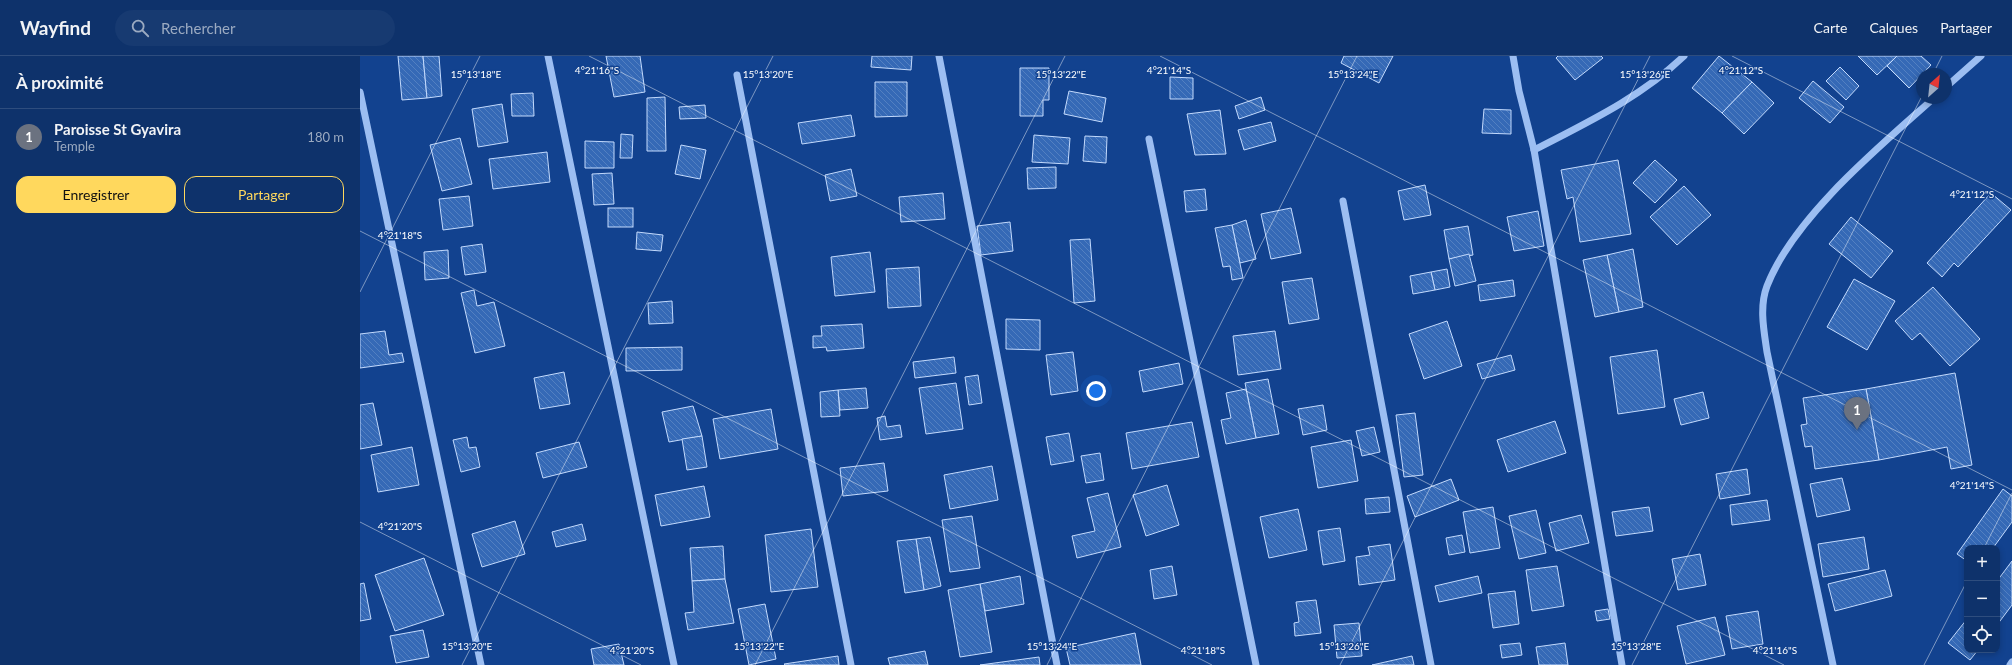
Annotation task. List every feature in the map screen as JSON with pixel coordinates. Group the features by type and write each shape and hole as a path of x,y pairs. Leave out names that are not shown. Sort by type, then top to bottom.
{"street":[{"path":"548,56 674,665"},
{"path":"939,56 1057,665"},
{"path":"1512,56 1534,150 1622,665"},
{"path":"1534,150 1616,107 1667,72 1684,56"},
{"path":"1952,82 1981,56"},
{"path":"737,75 851,665"},
{"path":"360,92 481,665"},
{"path":"1833,665 1767,352 1762,320 1767,287 1784,254 1810,217 1874,152 1927,104"},
{"path":"1149,140 1256,665"},
{"path":"1343,201 1430,665"}],"building":[{"path":"398,56 423,56 427,98 402,100"},
{"path":"423,56 439,56 442,96 427,98"},
{"path":"606,56 640,56 645,92 614,97"},
{"path":"872,56 912,56 911,70 871,67"},
{"path":"1344,56 1393,56 1379,83 1341,63"},
{"path":"1558,56 1601,56 1603,58 1575,80 1556,58"},
{"path":"1719,56 1752,82 1722,113 1692,88"},
{"path":"1858,56 1897,56 1877,75"},
{"path":"1897,56 1921,56 1931,65 1928,68 1916,68 1916,81 1909,88 1887,66"},
{"path":"1840,67 1859,86 1846,100 1826,81"},
{"path":"1020,68 1049,68 1049,100 1043,100 1043,116 1020,116"},
{"path":"1170,77 1193,78 1193,99 1170,99"},
{"path":"1813,81 1844,107 1830,123 1799,98"},
{"path":"875,82 907,82 907,116 875,117"},
{"path":"1752,82 1774,103 1744,134 1722,113"},
{"path":"1069,91 1106,98 1102,122 1064,114"},
{"path":"533,93 534,116 512,116 511,94"},
{"path":"665,97 666,151 647,151 647,98"},
{"path":"1261,97 1265,110 1239,119 1235,106"},
{"path":"502,104 508,142 478,147 472,109"},
{"path":"705,105 706,118 680,119 679,107"},
{"path":"1484,109 1511,110 1511,134 1482,133"},
{"path":"1220,110 1226,154 1195,155 1187,114"},
{"path":"851,115 855,136 802,144 798,123"},
{"path":"1271,122 1276,141 1244,150 1238,130"},
{"path":"621,134 633,135 632,158 620,158"},
{"path":"1034,135 1070,138 1068,164 1032,162"},
{"path":"1085,136 1107,137 1106,163 1083,161"},
{"path":"460,138 472,184 442,191 430,145"},
{"path":"585,141 614,142 614,168 585,168"},
{"path":"681,145 706,150 700,179 675,174"},
{"path":"547,152 550,182 493,189 489,159"},
{"path":"1618,160 1631,234 1580,242 1573,197 1567,199 1561,170"},
{"path":"1655,160 1677,180 1655,203 1633,183"},
{"path":"1056,167 1056,188 1028,189 1027,168"},
{"path":"851,169 857,196 830,201 825,175"},
{"path":"612,173 614,204 594,205 592,174"},
{"path":"1425,185 1431,215 1404,220 1398,191"},
{"path":"1684,186 1711,215 1677,245 1650,217"},
{"path":"1205,189 1207,210 1186,212 1184,191"},
{"path":"943,193 945,219 901,222 899,197"},
{"path":"1991,193 2011,210 1958,267 1954,263 1942,277 1927,263"},
{"path":"469,196 473,226 443,230 439,199"},
{"path":"608,208 633,208 633,227 608,227"},
{"path":"1291,208 1301,253 1271,259 1261,214"},
{"path":"1538,211 1544,246 1514,251 1507,217"},
{"path":"1851,217 1893,251 1871,278 1829,244"},
{"path":"1246,220 1256,259 1240,263 1232,225"},
{"path":"1010,222 1013,251 981,255 977,226"},
{"path":"1232,225 1243,278 1232,280 1230,266 1223,267 1215,228"},
{"path":"1468,226 1473,255 1449,259 1444,230"},
{"path":"637,232 663,235 661,251 636,249"},
{"path":"1090,239 1095,301 1074,303 1070,240"},
{"path":"482,244 486,272 465,275 461,247"},
{"path":"1633,249 1643,307 1619,312 1607,255"},
{"path":"448,250 449,278 425,280 424,252"},
{"path":"870,252 875,292 835,296 831,257"},
{"path":"1469,254 1476,281 1455,286 1449,259"},
{"path":"1607,255 1619,312 1595,317 1583,260"},
{"path":"919,267 921,306 888,308 886,269"},
{"path":"1447,269 1450,287 1435,290 1431,272"},
{"path":"1431,272 1435,290 1413,294 1410,276"},
{"path":"1312,278 1319,319 1289,324 1282,282"},
{"path":"1854,279 1895,301 1867,350 1827,327"},
{"path":"1513,280 1515,296 1480,301 1478,285"},
{"path":"1933,287 1980,339 1950,366 1920,333 1912,340 1895,321"},
{"path":"474,290 477,306 494,302 505,346 475,353 461,293"},
{"path":"672,301 673,323 649,324 648,303"},
{"path":"1006,319 1040,320 1040,350 1006,349"},
{"path":"1447,321 1462,366 1424,379 1409,334"},
{"path":"862,324 864,348 827,351 826,347 813,348 813,336 822,336 821,326"},
{"path":"385,331 389,355 402,353 404,362 360,368 360,334"},
{"path":"1275,331 1281,369 1238,375 1233,336"},
{"path":"682,347 682,370 626,371 626,348"},
{"path":"1657,350 1665,407 1618,414 1610,357"},
{"path":"1073,352 1078,391 1051,395 1046,355"},
{"path":"1511,355 1515,370 1482,379 1477,364"},
{"path":"954,357 956,373 915,378 913,362"},
{"path":"1179,363 1183,384 1143,392 1139,371"},
{"path":"564,372 570,404 540,409 534,378"},
{"path":"1955,373 1972,465 1951,469 1947,447 1879,460 1866,389"},
{"path":"978,375 982,403 969,405 965,377"},
{"path":"1268,379 1279,434 1256,438 1245,383"},
{"path":"956,383 963,429 926,434 919,388"},
{"path":"866,388 868,408 840,410 838,390"},
{"path":"1246,389 1256,438 1226,444 1221,420 1231,418 1226,393"},
{"path":"1866,389 1879,460 1815,469 1812,446 1805,447 1801,425 1807,424 1803,398"},
{"path":"838,390 840,416 821,417 820,392"},
{"path":"1703,392 1709,418 1681,425 1674,399"},
{"path":"373,403 382,445 360,449 360,405"},
{"path":"1323,405 1327,430 1303,435 1298,409"},
{"path":"693,406 702,436 669,442 662,412"},
{"path":"771,409 778,449 720,459 713,419"},
{"path":"1415,413 1423,475 1404,477 1396,415"},
{"path":"885,416 887,427 900,425 902,437 880,440 877,418"},
{"path":"1555,421 1566,453 1508,472 1497,440"},
{"path":"1192,422 1199,457 1132,469 1126,433"},
{"path":"1374,427 1380,452 1362,456 1356,431"},
{"path":"1069,433 1074,461 1051,465 1046,437"},
{"path":"702,436 707,467 687,470 682,439"},
{"path":"467,437 469,448 476,447 480,467 461,472 453,440"},
{"path":"1351,440 1358,481 1318,488 1311,447"},
{"path":"579,442 587,467 543,478 536,453"},
{"path":"412,447 419,485 378,492 371,455"},
{"path":"1100,453 1104,480 1086,483 1081,456"},
{"path":"884,463 888,491 843,496 840,468"},
{"path":"992,466 998,500 950,509 944,475"},
{"path":"1747,469 1750,494 1720,499 1716,474"},
{"path":"1842,478 1850,510 1817,517 1810,484"},
{"path":"1451,479 1459,500 1415,517 1407,496"},
{"path":"1167,485 1179,525 1146,536 1133,495"},
{"path":"704,486 710,517 661,526 655,495"},
{"path":"2003,489 2012,496 2012,522 1995,545 1964,545 1964,559 1957,554"},
{"path":"1108,493 1121,547 1077,558 1072,536 1095,531 1087,498"},
{"path":"1389,497 1390,512 1366,514 1365,499"},
{"path":"1767,500 1770,520 1732,525 1730,505"},
{"path":"1493,507 1500,548 1470,553 1463,512"},
{"path":"1649,507 1653,531 1616,536 1612,512"},
{"path":"1298,509 1307,550 1269,558 1260,517"},
{"path":"1536,510 1546,553 1519,559 1509,516"},
{"path":"1581,515 1589,543 1556,551 1549,523"},
{"path":"972,516 980,568 950,572 942,520"},
{"path":"515,521 525,554 482,567 472,534"},
{"path":"582,524 586,540 556,547 552,532"},
{"path":"1340,528 1345,561 1323,565 1318,531"},
{"path":"811,529 818,587 771,592 765,535"},
{"path":"1462,535 1465,552 1449,555 1446,538"},
{"path":"930,537 941,586 924,590 916,539"},
{"path":"1864,537 1869,569 1823,577 1818,544"},
{"path":"916,539 924,590 905,593 897,541"},
{"path":"1390,544 1395,580 1359,585 1356,557 1370,555 1368,547"},
{"path":"723,546 725,579 692,581 690,548"},
{"path":"1700,554 1706,585 1678,590 1672,559"},
{"path":"424,558 444,615 395,631 375,575"},
{"path":"2012,561 2012,605 2000,621 2000,581 2000,577"},
{"path":"1172,566 1177,595 1154,599 1150,570"},
{"path":"1557,566 1564,606 1532,611 1526,570"},
{"path":"1885,570 1892,596 1835,611 1828,584"},
{"path":"1020,576 1024,604 985,611 980,584"},
{"path":"1478,576 1482,593 1439,602 1435,586"},
{"path":"725,579 734,623 688,630 685,613 694,612 692,581"},
{"path":"364,583 371,619 360,621 360,584"},
{"path":"980,584 992,652 960,657 948,590"},
{"path":"1515,591 1519,624 1493,628 1488,594"},
{"path":"1316,600 1321,633 1295,636 1294,623 1299,622 1296,602"},
{"path":"765,604 776,659 749,665 738,609"},
{"path":"1608,609 1610,619 1597,621 1595,611"},
{"path":"1758,611 1763,644 1732,649 1726,616"},
{"path":"1715,617 1725,655 1686,664 1677,626"},
{"path":"1359,623 1362,656 1337,658 1334,625"},
{"path":"1964,623 1964,653 1976,653 1970,660 1948,643"},
{"path":"423,630 429,657 396,663 390,636"},
{"path":"1135,633 1141,665 1070,665 1066,648"},
{"path":"1520,643 1522,655 1502,658 1500,645"},
{"path":"1565,643 1568,665 1539,665 1536,647"},
{"path":"619,644 624,665 594,665 591,649"},
{"path":"925,651 928,665 890,665 888,658"},
{"path":"838,656 839,665 784,664"},
{"path":"1412,656 1414,665 1372,665"},
{"path":"1039,657 1040,665 980,665"}],"place":[{"name":"Paroisse St Gyavira","path":"1857,430"}]}
